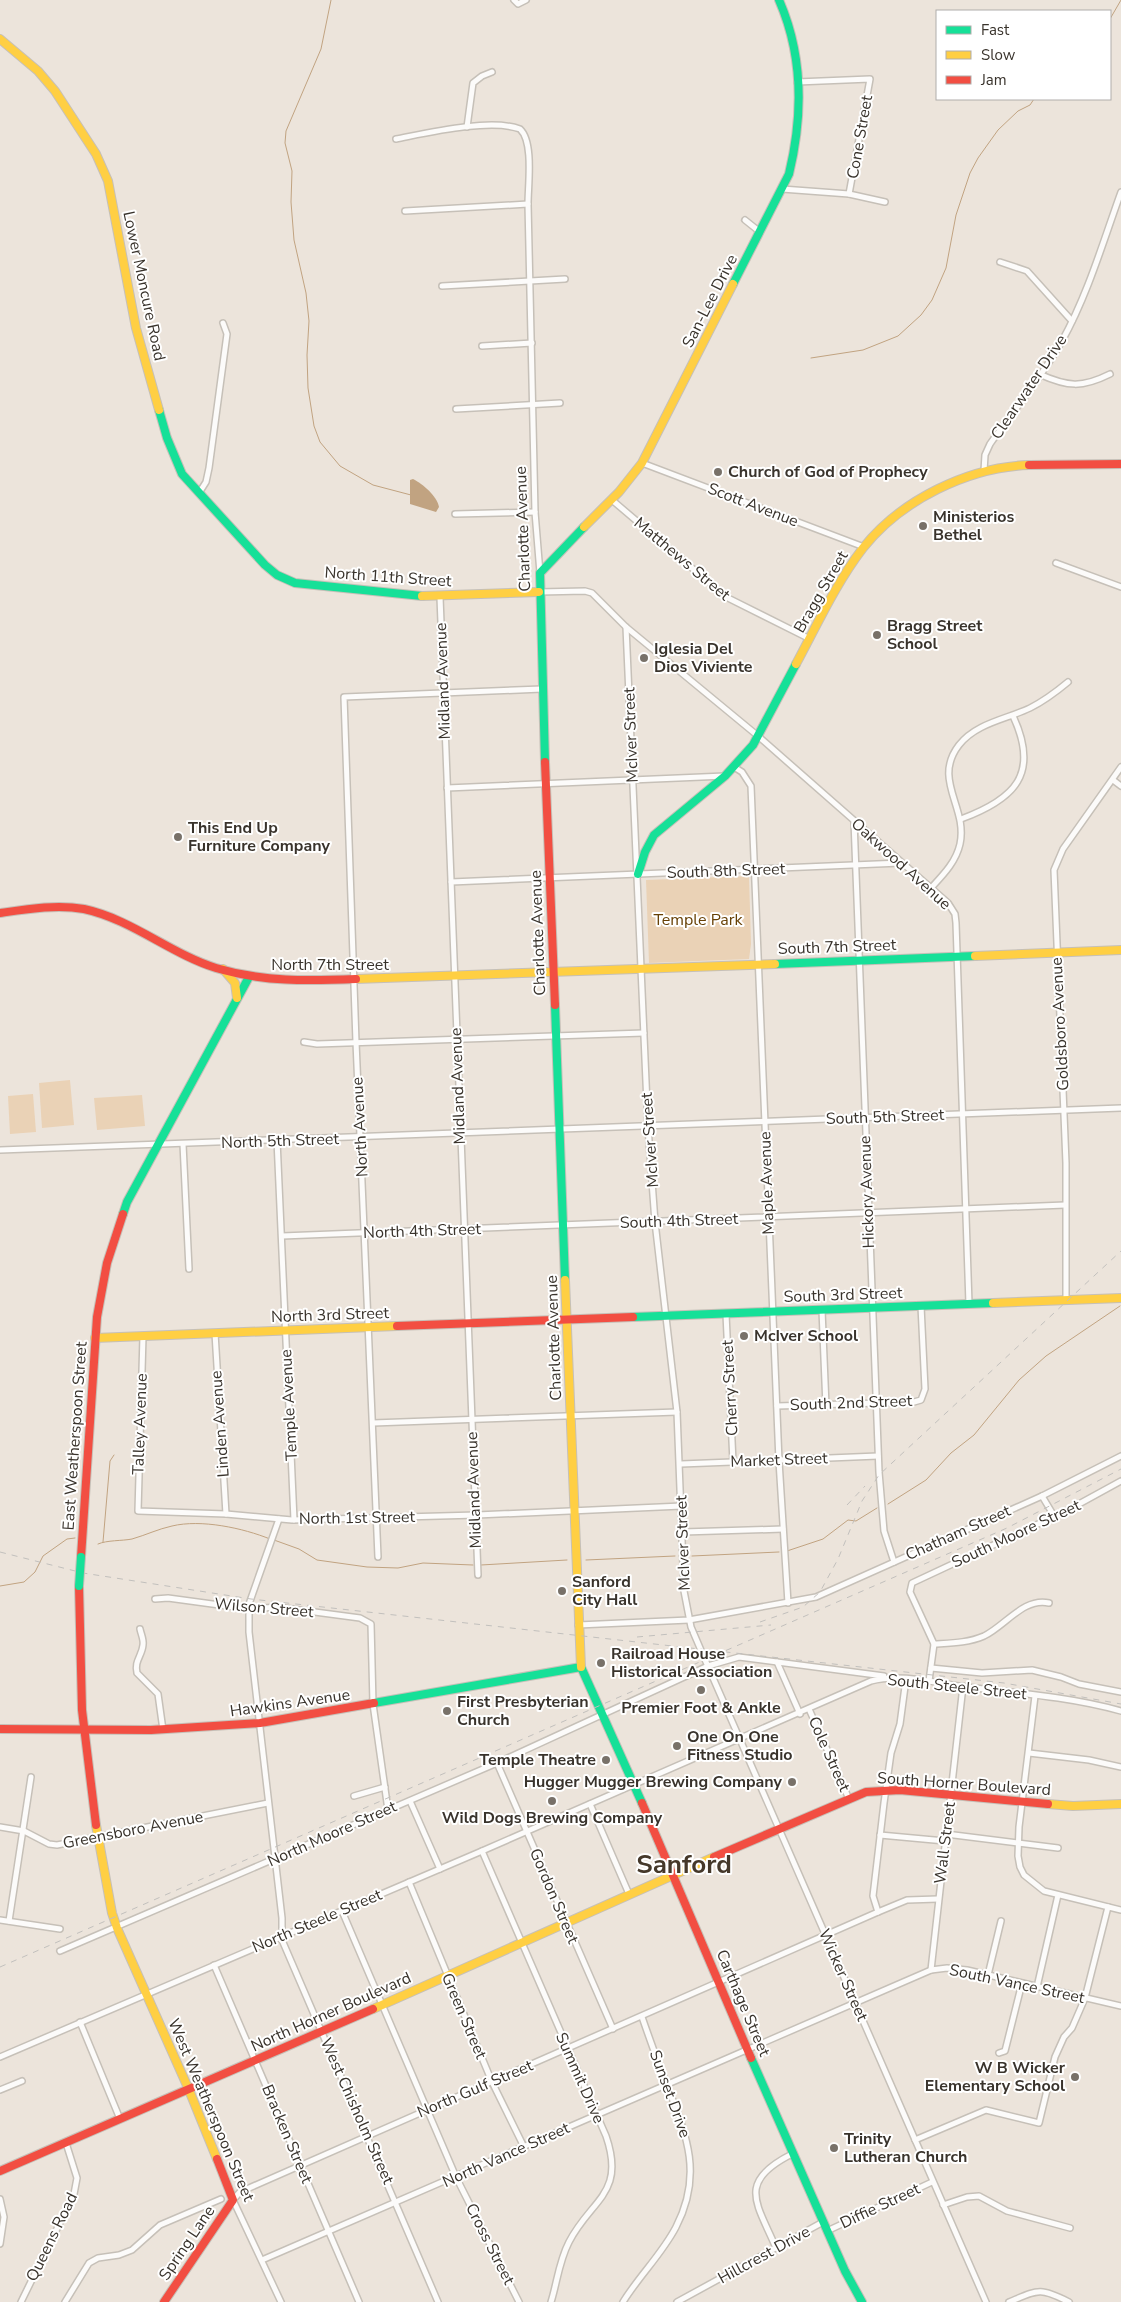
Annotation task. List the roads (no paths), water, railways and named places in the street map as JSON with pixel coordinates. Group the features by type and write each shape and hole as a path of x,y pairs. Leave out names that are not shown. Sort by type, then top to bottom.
{"street":[{"path":"516,2 526,0"},
{"name":"San-Lee Drive","path":"540,573 567,541 631,480 642,463 789,174 797,141 797,82 792,34 779,0"},
{"name":"Lower Moncure Road","path":"0,40 32,65 55,91 96,154 113,200 136,328 167,438 182,474 198,494 248,547"},
{"path":"396,139 467,127 473,83 482,76 492,72"},
{"name":"Cone Street","path":"797,82 870,79 849,194"},
{"name":"Charlotte Avenue","path":"467,127 514,127 524,132 528,148 529,281 534,405 535,512 540,573 545,782 578,1625 581,1667 603,1713"},
{"path":"782,189 849,194 885,202"},
{"name":"Clearwater Drive","path":"984,471 987,450 1053,356 1072,322 1096,264 1121,192"},
{"path":"405,211 528,204"},
{"path":"745,220 760,232"},
{"path":"1000,262 1027,271 1072,322"},
{"path":"442,286 566,279"},
{"path":"198,494 206,482 209,468 226,334 223,323"},
{"path":"482,346 532,343"},
{"path":"1039,374 1068,384 1082,384 1094,382 1110,374"},
{"path":"456,409 560,403"},
{"name":"Scott Avenue","path":"642,463 864,548"},
{"name":"Bragg Street","path":"638,874 645,852 654,835 725,776 758,736 844,576 864,548 890,521 930,492 984,471 1026,465 1121,464"},
{"name":"Matthews Street","path":"612,500 726,597 810,639"},
{"path":"455,514 535,512"},
{"name":"North 11th Street","path":"248,547 277,575 295,583 407,596 539,592"},
{"path":"1056,563 1120,587 1121,579"},
{"name":"Oakwood Avenue","path":"539,592 585,591 592,593 626,627 758,736 902,862 948,903 955,914 969,1304"},
{"name":"Midland Avenue","path":"440,596 478,1575"},
{"name":"McIver Street","path":"626,627 648,1127 655,1222 677,1412 681,1464 684,1591 689,1620 700,1649"},
{"path":"931,888 944,875 958,853 961,843 961,819 950,790 949,770 954,753 967,736 975,730 1013,716 1044,700 1068,682"},
{"path":"443,692 542,689"},
{"name":"North Avenue","path":"378,1557 356,1042 344,697 443,692"},
{"path":"961,819 997,803 1007,796 1019,777 1024,756 1024,744 1013,716"},
{"name":"Maple Avenue","path":"734,767 742,772 751,786 782,1529 789,1602"},
{"name":"Goldsboro Avenue","path":"1066,1301 1064,1111 1053,881 1056,862 1067,842 1121,767"},
{"path":"447,788 545,782 725,776"},
{"path":"1112,780 1121,786"},
{"name":"Hickory Avenue","path":"854,820 854,865 875,1403 882,1520 888,1549 894,1562"},
{"name":"South 8th Street","path":"451,882 756,870 902,862"},
{"name":"North 7th Street","path":"0,913 55,907 98,913 186,956 223,969 249,976 293,981 553,973"},
{"name":"South 7th Street","path":"553,973 1121,950"},
{"path":"223,969 235,983 237,1000"},
{"name":"East Weatherspoon Street","path":"117,1928 109,1900 82,1730 77,1654 79,1586 94,1338 102,1283 113,1242 127,1202 249,976"},
{"path":"304,1042 316,1044 644,1033"},
{"name":"South 5th Street","path":"560,1129 1121,1108"},
{"name":"North 5th Street","path":"0,1150 460,1135 560,1129"},
{"name":"Temple Avenue","path":"278,1140 294,1520"},
{"path":"183,1144 189,1269"},
{"name":"South 4th Street","path":"563,1225 1065,1205"},
{"name":"North 4th Street","path":"282,1236 563,1225"},
{"name":"South 3rd Street","path":"567,1320 1121,1298"},
{"name":"South 2nd Street","path":"777,1406 914,1402 923,1398 925,1389 921,1306"},
{"path":"822,1310 826,1406"},
{"name":"Cherry Street","path":"726,1314 733,1462"},
{"name":"North 3rd Street","path":"94,1338 567,1320"},
{"name":"Linden Avenue","path":"214,1333 226,1514"},
{"name":"Talley Avenue","path":"138,1511 144,1336"},
{"path":"373,1423 677,1412"},
{"name":"Market Street","path":"681,1464 878,1456"},
{"name":"Chatham Street","path":"578,1625 689,1620 789,1602 826,1593 1042,1496 1121,1456"},
{"name":"South Moore Street","path":"934,1644 910,1592 911,1585 916,1580 1054,1516 1121,1481"},
{"path":"1042,1496 1054,1516"},
{"name":"North 1st Street","path":"138,1511 226,1514 294,1520 477,1515 682,1506"},
{"name":"West Chisholm Street","path":"279,1519 249,1609 249,1632 282,1936 438,2302"},
{"path":"683,1532 782,1529"},
{"name":"Wilson Street","path":"154,1599 168,1598 249,1609 277,1607 360,1618 371,1624 373,1704"},
{"path":"929,1681 934,1644 966,1642 986,1635 1015,1613 1036,1603 1049,1603"},
{"path":"140,1629 143,1646 137,1659 136,1668 158,1694 164,1730"},
{"name":"Wicker Street","path":"700,1649 986,2302"},
{"path":"603,1713 708,1666 739,1656 887,1677"},
{"name":"Cole Street","path":"777,1662 800,1714"},
{"name":"Hawkins Avenue","path":"0,1729 164,1730 260,1723 581,1667"},
{"path":"931,1668 982,1673 1032,1670 1062,1677 1079,1684 1121,1692"},
{"name":"South Steele Street","path":"634,1786 871,1681 887,1677 1071,1700 1121,1711"},
{"path":"878,1912 873,1896 880,1835 891,1753 900,1724 906,1679"},
{"name":"Wall Street","path":"931,1970 963,1686"},
{"path":"1035,1696 1018,1843 1018,1856 1024,1875 1035,1886 1058,1896 1121,1910"},
{"path":"373,1704 388,1810"},
{"name":"Cole Street","path":"809,1709 848,1799"},
{"name":"North Moore Street","path":"60,1951 410,1801 603,1713"},
{"name":"Carthage Street","path":"603,1713 792,2154 845,2271 862,2302"},
{"path":"1029,1753 1089,1760 1121,1767"},
{"name":"Gordon Street","path":"496,1763 613,2029"},
{"path":"9,1921 31,1777"},
{"name":"North Steele Street","path":"0,2057 634,1786"},
{"path":"354,1796 385,1787"},
{"name":"South Horner Boulevard","path":"672,1875 866,1792 886,1789 1087,1807 1121,1804"},
{"path":"410,1801 440,1869"},
{"name":"Greensboro Avenue","path":"0,1827 24,1831 57,1846 268,1803"},
{"path":"590,1804 629,1895"},
{"path":"946,1834 1058,1848"},
{"path":"880,1835 945,1841"},
{"name":"Summit Drive","path":"482,1851 597,2115 610,2149 613,2164 610,2180 602,2198 568,2244 551,2302"},
{"name":"North Horner Boulevard","path":"0,2171 382,2006 672,1875"},
{"name":"Green Street","path":"408,1882 492,2082 524,2147"},
{"path":"1037,1987 1058,1896"},
{"name":"North Gulf Street","path":"233,2200 240,2192 720,1983 878,1912 907,1900 938,1899"},
{"path":"915,2140 986,2110 1039,2123 1055,2057 1064,2037 1072,2028 1086,1998 1108,1907"},
{"name":"Cross Street","path":"342,1911 456,2177 520,2302"},
{"path":"0,1920 60,1928"},
{"path":"988,1975 1001,1921"},
{"name":"West Weatherspoon Street","path":"117,1928 189,2090 233,2200 281,2302"},
{"name":"Bracken Street","path":"214,1966 359,2302"},
{"name":"South Vance Street","path":"748,2050 931,1970 947,1968 988,1975 1121,2006"},
{"path":"999,2053 1005,2052 1022,1984"},
{"name":"Sunset Drive","path":"623,2302 672,2235 684,2210 690,2185 691,2159 685,2130 642,2017"},
{"path":"80,2022 120,2119"},
{"name":"North Vance Street","path":"262,2260 748,2050"},
{"path":"0,2090 22,2081"},
{"name":"Queens Road","path":"21,2302 74,2194 77,2178 66,2142"},
{"path":"776,2248 756,2202 755,2190 757,2181 766,2170 792,2154"},
{"name":"Diffie Street","path":"827,2231 932,2182"},
{"path":"943,2205 967,2197 979,2196 1007,2211 1070,2228"},
{"path":"0,2199 4,2217 0,2244"},
{"path":"65,2302 89,2263 98,2258 119,2255 132,2250 160,2225 221,2199"},
{"name":"Spring Lane","path":"164,2302 233,2200"},
{"name":"Hillcrest Drive","path":"677,2302 823,2222"},
{"path":"1009,2302 1037,2291 1050,2293 1069,2302"}],"waterway":[{"path":"331,0 321,49 286,131 285,143 292,171 291,202 294,240 306,293 309,321 308,388 314,426 320,442 340,466 373,485 411,495"},
{"path":"1111,17 1121,0"},
{"path":"811,358 863,350 898,336 921,315 932,300 946,268 956,215 970,173 998,130 1018,111 1030,105 1033,100"},
{"path":"888,1504 926,1480 951,1453 974,1435 1019,1380 1046,1356 1120,1306"},
{"path":"103,1542 110,1461 114,1455"},
{"path":"787,1551 823,1539 848,1520 856,1521 877,1508"},
{"path":"98,1544 132,1539 183,1524 209,1524 235,1528 270,1539"},
{"path":"0,1586 24,1582 35,1572 43,1556 67,1539 75,1538"},
{"path":"274,1540 299,1549 317,1560 367,1567 398,1568 423,1563 473,1565"},
{"path":"692,1556 779,1552"},
{"path":"586,1560 675,1556"},
{"path":"481,1565 567,1560"}],"railway":[{"path":"760,1622 803,1607 820,1592 838,1559 862,1501 879,1475 1121,1251"},
{"path":"0,1967 1007,1528 1121,1469"},
{"path":"847,1505 865,1486"},
{"path":"0,1552 83,1573 251,1599 1004,1683 1121,1704"},
{"path":"637,1637 771,1625"}],"place":[{"name":"Church of God of Prophecy","path":"718,472"},
{"name":"Ministerios Bethel","path":"923,526"},
{"name":"Bragg Street School","path":"877,635"},
{"name":"Iglesia Del Dios Viviente","path":"644,658"},
{"name":"This End Up Furniture Company","path":"178,837"},
{"name":"McIver School","path":"744,1336"},
{"name":"Sanford City Hall","path":"562,1591"},
{"name":"Railroad House Historical Association","path":"601,1663"},
{"name":"Premier Foot & Ankle","path":"701,1690"},
{"name":"First Presbyterian Church","path":"447,1711"},
{"name":"One On One Fitness Studio","path":"677,1746"},
{"name":"Temple Theatre","path":"606,1760"},
{"name":"Hugger Mugger Brewing Company","path":"792,1782"},
{"name":"Wild Dogs Brewing Company","path":"552,1801"},
{"name":"W B Wicker Elementary School","path":"1075,2077"},
{"name":"Trinity Lutheran Church","path":"834,2148"}],"district":[{"name":"Sanford","path":"684,1864"}],"park label":[{"name":"Temple Park","path":"698,920"}]}
